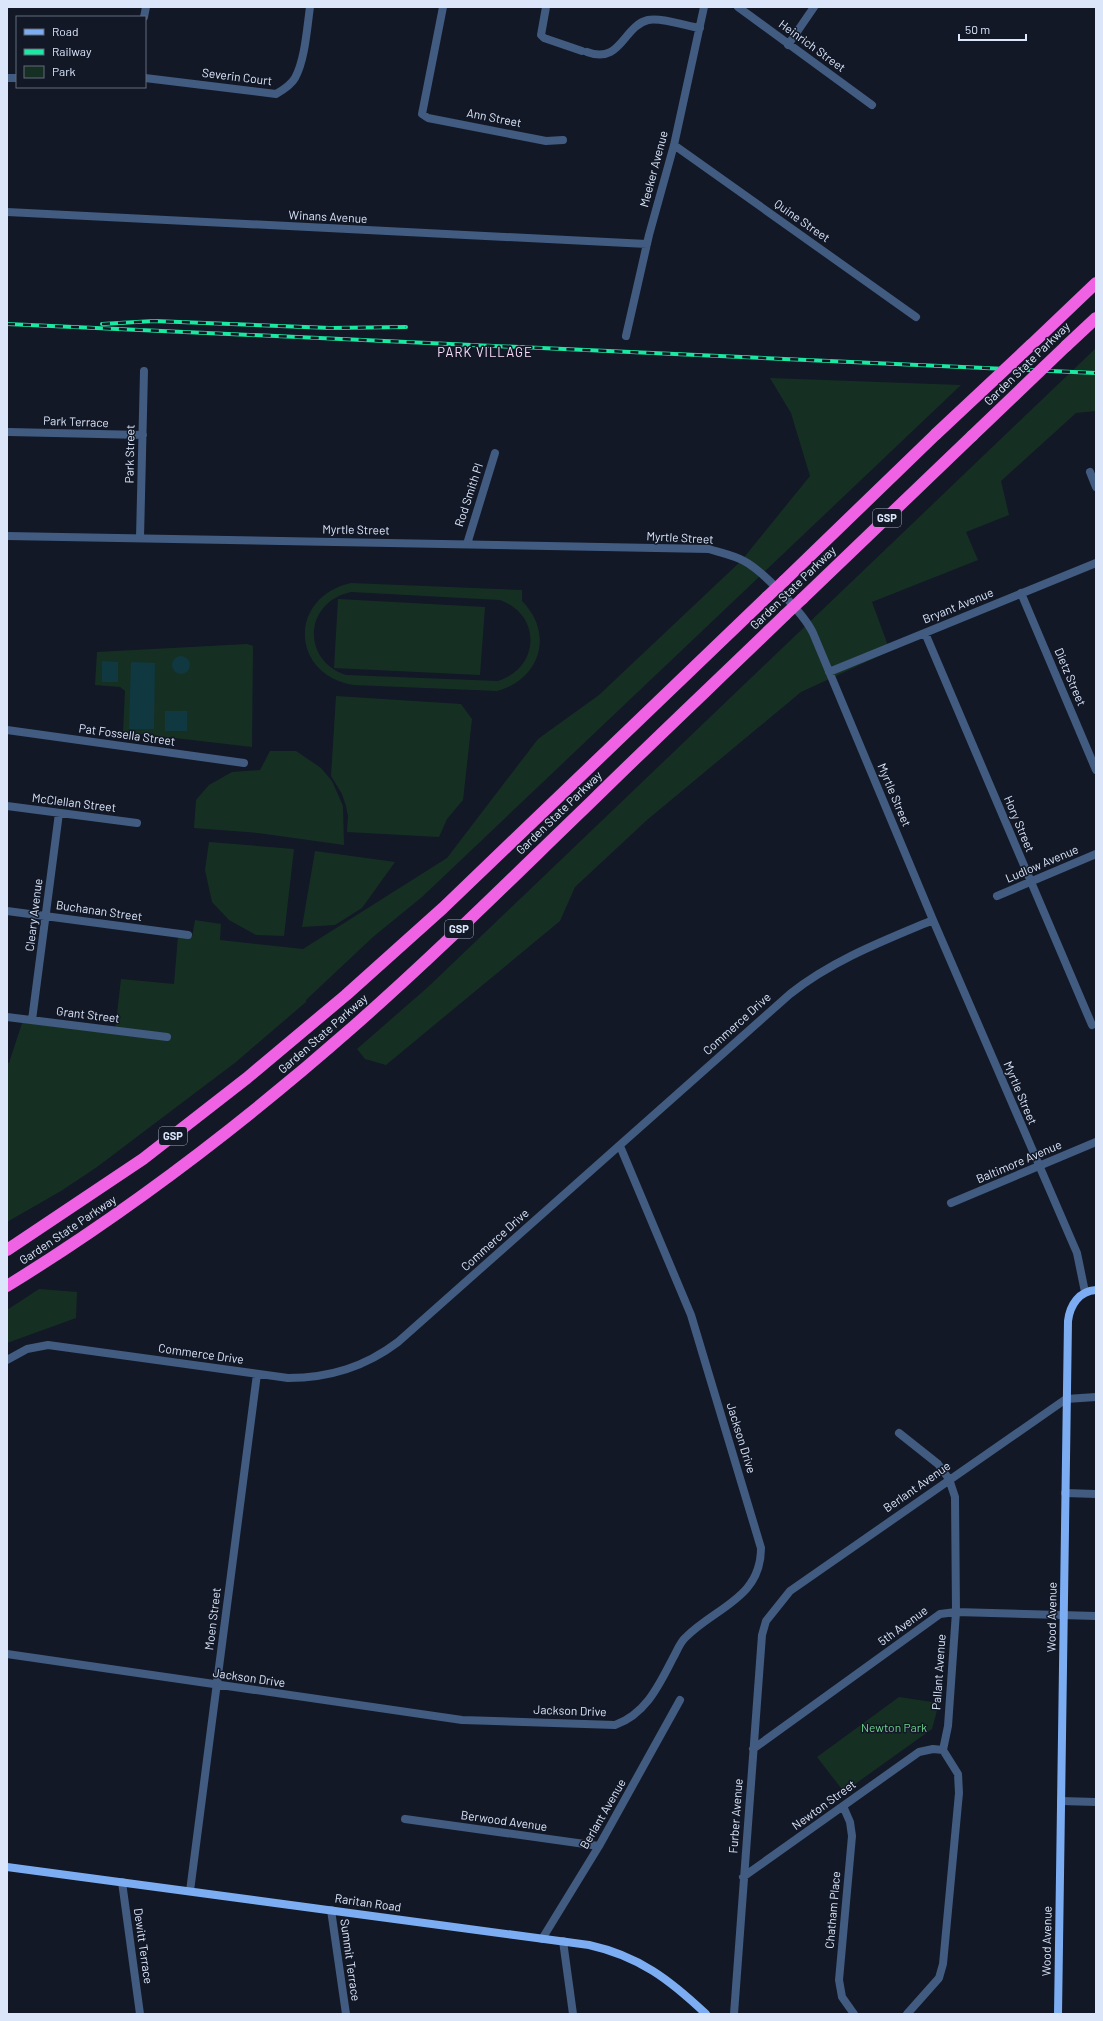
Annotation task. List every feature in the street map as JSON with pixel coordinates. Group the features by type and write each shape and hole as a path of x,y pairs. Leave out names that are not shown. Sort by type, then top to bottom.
{"highway":[{"name":"Garden State Parkway","path":"7,1249 36,1232 144,1158 196,1119 346,996 443,908 936,434 1096,283"},
{"name":"Garden State Parkway","path":"7,1286 98,1227 177,1170 260,1106 355,1026 450,938 1096,318"}],"main road":[{"path":"1085,1292 1096,1290"},
{"name":"Wood Avenue","path":"1058,2014 1069,1315 1073,1303 1085,1292"},
{"name":"Raritan Road","path":"7,1867 563,1941 604,1948 643,1964 668,1981 706,2014"}],"street":[{"name":"Severin Court","path":"146,78 276,94 284,90 295,79 301,63 310,7"},
{"name":"Ann Street","path":"443,7 422,114 428,118 546,141 563,140"},
{"path":"546,7 541,35 544,38 594,55 603,55 613,51 639,25 648,20 700,28"},
{"name":"Meeker Avenue","path":"626,336 647,244 674,145 704,7"},
{"name":"Heinrich Street","path":"738,7 872,105"},
{"path":"788,45 814,7"},
{"name":"Quine Street","path":"674,145 916,317"},
{"name":"Winans Avenue","path":"7,212 647,244"},
{"name":"Park Street","path":"140,538 144,371"},
{"name":"Park Terrace","path":"9,432 143,435"},
{"name":"Rod Smith Pl","path":"466,544 495,453"},
{"path":"1090,472 1096,487"},
{"name":"Myrtle Street","path":"7,536 709,549 732,556 749,564 758,571 806,622 814,633 933,920 1079,1258 1082,1284 1085,1292"},
{"name":"Bryant Avenue","path":"829,672 1096,562"},
{"name":"Dietz Street","path":"1021,593 1096,770"},
{"name":"Hory Street","path":"925,633 1092,1025"},
{"name":"Pat Fossella Street","path":"7,730 244,763"},
{"name":"McClellan Street","path":"7,806 137,823"},
{"name":"Cleary Avenue","path":"32,1020 59,813"},
{"name":"Ludlow Avenue","path":"997,896 1096,854"},
{"name":"Buchanan Street","path":"7,911 188,935"},
{"name":"Commerce Drive","path":"7,1360 27,1349 48,1345 288,1378 322,1376 354,1368 384,1352 398,1342 802,984 845,957 933,920"},
{"name":"Grant Street","path":"7,1017 167,1037"},
{"name":"Baltimore Avenue","path":"951,1203 1096,1142"},
{"name":"Jackson Drive","path":"7,1654 216,1686 462,1720 615,1725 626,1721 644,1707 655,1693 685,1637 745,1592 756,1576 761,1560 761,1548 691,1315 620,1146"},
{"name":"Moen Street","path":"190,1891 257,1374"},
{"path":"1067,1399 1096,1397"},
{"name":"Berlant Avenue","path":"766,1621 790,1591 949,1479 1067,1399"},
{"name":"Pallant Avenue","path":"899,1433 934,1460 949,1479 956,1503 956,1612 948,1726 944,1750"},
{"path":"1065,1493 1096,1494"},
{"name":"5th Avenue","path":"753,1749 936,1617 946,1612 1096,1616"},
{"name":"Furber Avenue","path":"734,2014 762,1635 766,1621"},
{"name":"Berlant Avenue","path":"542,1939 599,1846 680,1700"},
{"name":"Newton Street","path":"743,1877 919,1752 933,1749 944,1750"},
{"path":"907,2014 939,1978 943,1964 959,1784 956,1768 944,1750"},
{"path":"1061,1801 1096,1802"},
{"name":"Chatham Place","path":"843,1806 850,1822 852,1836 839,1980 842,1997 854,2014"},
{"name":"Berwood Avenue","path":"405,1819 599,1846"},
{"name":"Dewitt Terrace","path":"122,1882 140,2014"},
{"name":"Summit Terrace","path":"331,1910 346,2014"},
{"path":"563,1941 573,2014"}],"green space":[{"path":"1096,348 1096,411 1076,413 1001,481 1009,515 966,532 978,560 872,602 890,651 801,692 647,820 575,887 560,921 386,1065 365,1059 357,1049 428,987"},
{"path":"770,378 961,385 422,897 373,937 306,1000 306,1002 236,1062 97,1167 61,1191 7,1222 7,1063 9,1063 23,1020 115,1031 121,979 174,984 178,936 192,937 195,920 221,924 220,940 303,949 447,858 538,739 599,695 741,561 810,476 791,413"},
{"path":"351,583 522,590 522,601 532,614 538,627 540,640 538,654 533,666 524,676 512,685 497,691 354,685 333,678 318,667 308,652 305,636 307,619 316,603 330,591","holes":["351,592 500,600 514,607 523,617 529,629 530,641 528,654 522,665 512,674 498,681 346,675 331,668 321,657 315,645 314,632 317,619 324,607 335,598"]},
{"path":"338,599 485,607 480,675 334,668"},
{"path":"247,644 253,646 252,747 123,732 125,691 120,687 95,685 97,652"},
{"path":"336,696 461,704 472,719 463,800 447,819 439,837 347,832 348,816 346,806 342,794 331,776"},
{"path":"270,751 296,751 321,768 332,781 343,806 344,845 258,833 194,828 196,800 209,785 232,772 260,770"},
{"path":"209,842 294,849 284,936 256,935 229,920 212,902 205,870"},
{"path":"315,851 395,862 362,908 335,925 302,927"},
{"path":"39,1289 77,1292 76,1318 7,1343 7,1310"},
{"name":"Newton Park","path":"899,1697 939,1703 932,1729 844,1792 817,1757"}],"shaded area":[{"path":"181,656 187,659 190,665 187,671 181,674 175,671 172,665 175,659"},
{"path":"102,661 118,662 118,682 102,682"},
{"path":"131,662 155,663 154,729 129,729"},
{"path":"165,711 187,711 187,731 165,731"}],"railway":[{"path":"102,324 154,321 330,328 406,327"},
{"path":"7,324 1096,373"}],"district":[{"name":"PARK VILLAGE","path":"485,352"}]}
